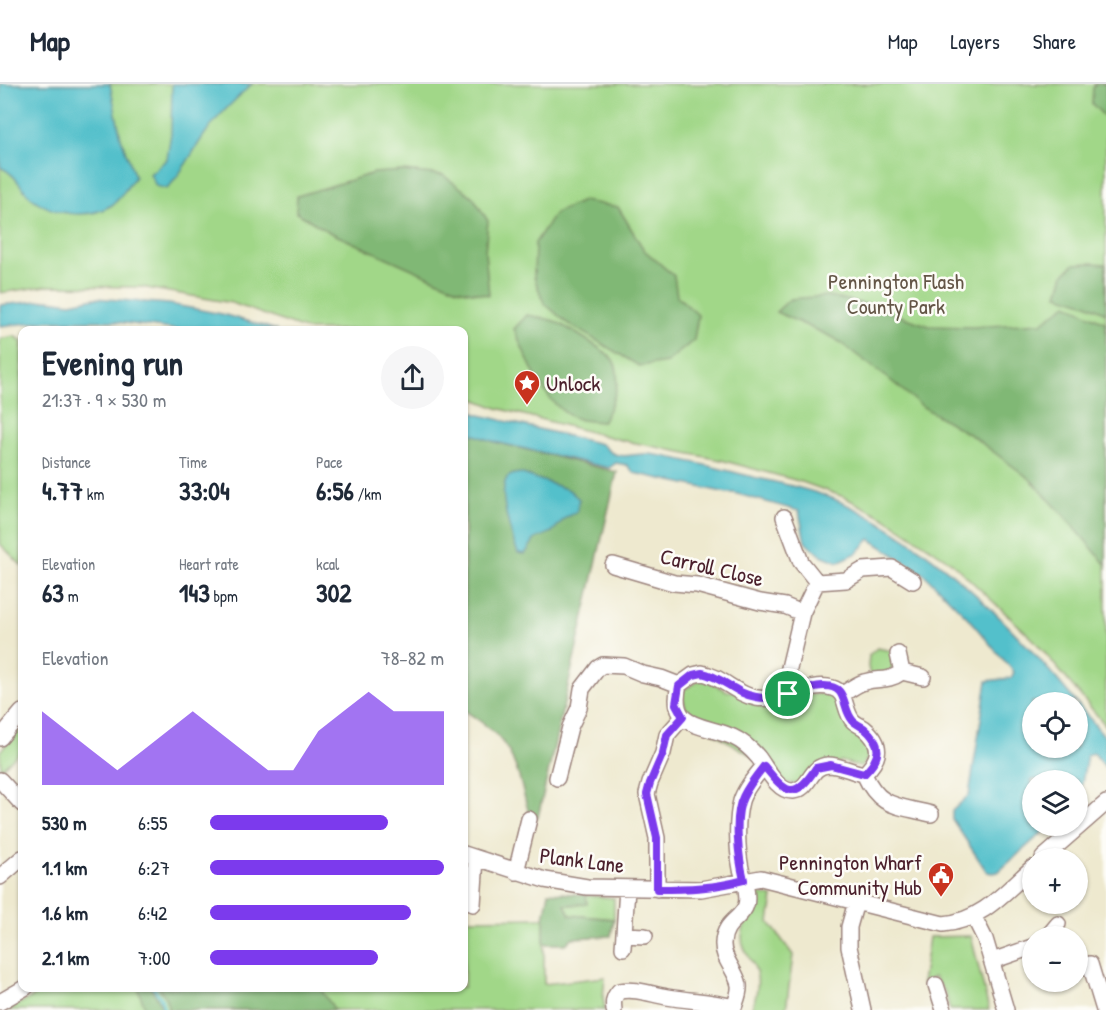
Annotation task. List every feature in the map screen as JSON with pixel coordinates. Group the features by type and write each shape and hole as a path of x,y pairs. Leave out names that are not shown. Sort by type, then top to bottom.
{"street":[{"path":"784,517 801,562 817,582"},
{"name":"Carroll Close","path":"613,565 674,583 697,585 760,602 786,606 802,612"},
{"path":"817,582 846,580 863,570 892,568 913,581"},
{"path":"788,694 789,668 802,612 817,582"},
{"path":"898,654 902,672"},
{"path":"557,778 566,761 570,727 579,708 582,689 591,675 603,664 624,666 679,686"},
{"path":"843,694 865,681 882,681 902,672 922,677"},
{"path":"702,673 721,678 745,695 769,699 823,686 834,688 843,694 852,720 875,738 878,747 876,759 864,774 838,766 825,765 816,768 805,784 793,791 784,789 746,745 734,737 692,725 683,717 676,704 679,686 693,675 702,673"},
{"path":"0,738 18,717"},
{"path":"657,889 657,838 647,794 663,753 667,735 683,717"},
{"path":"614,1010 615,995 619,991 631,989 665,997 711,1001 734,1009 739,984 723,953 722,941 726,929 742,912 746,904 739,839 741,799 764,766"},
{"path":"864,774 874,793 883,801 932,814"},
{"path":"0,780 18,800"},
{"path":"1054,848 1106,802"},
{"path":"516,872 529,819"},
{"path":"470,856 473,904"},
{"name":"Plank Lane","path":"470,856 563,885 627,889 701,889 761,878 943,924 957,923 974,917 1022,877"},
{"path":"0,877 18,861"},
{"path":"627,889 624,941 645,936"},
{"path":"856,902 849,927 849,947 863,1010"},
{"path":"974,917 985,939 1006,1010"},
{"path":"992,961 1022,950"},
{"path":"1090,964 1104,1010"},
{"path":"936,985 944,1010"},
{"path":"0,1002 18,992"}],"green space":[{"name":"Pennington Flash County Park","path":"0,84 1106,84 1106,726 1088,704 1088,692 1078,692 1034,640 951,562 885,518 844,497 802,482 721,460 621,440 497,408 468,397 468,326 296,326 232,303 141,287 47,286 0,293"},
{"path":"1096,84 1106,84 1106,118 1092,104 1093,88"},
{"path":"403,171 443,175 473,197 488,221 485,252 489,295 457,289 329,232 296,212 297,196 374,173"},
{"path":"583,201 618,207 644,250 674,276 677,296 698,315 694,340 667,362 639,366 567,323 544,303 534,277 535,243 555,213"},
{"path":"1074,264 1106,264 1106,313 1058,295 1064,274"},
{"path":"828,296 869,305 929,326 972,327 1041,323 1067,304 1106,323 1106,565 1030,479 972,436 923,407 834,338 776,312 790,299"},
{"path":"527,315 554,321 595,345 613,360 616,367 617,384 613,400 602,422 581,420 566,413 547,394 531,368 514,329"},
{"path":"14,336 18,338 18,562 0,544 0,339"},
{"path":"468,432 495,442 617,472 538,817 529,813 516,768 508,751 499,738 468,713"},
{"path":"877,648 892,651 894,664 890,675 870,675 869,655"},
{"path":"703,678 727,691 807,695 833,693 867,737 873,752 861,767 841,761 798,784 784,783 775,770 688,717 682,695 683,690"},
{"path":"18,731 18,754 1,769 0,751"},
{"path":"549,892 586,895 587,904 565,905 570,915 614,919 611,936 572,938 566,944 544,944 544,918"},
{"path":"759,894 773,897 769,922 793,955 786,1010 751,1010 756,993 757,975 744,948 742,937"},
{"path":"586,895 614,898 614,919 570,915 565,905 586,904"},
{"path":"544,918 544,984 605,977 603,997 605,1010 6,1010 33,997 37,992 468,992 468,919"},
{"path":"971,936 989,1010 950,1010 945,992 934,977 922,983 929,937"},
{"path":"139,992 153,992 162,1010 146,1010"},
{"path":"162,992 322,992 335,1010 169,1010"}],"water":[{"path":"0,84 110,84 121,138 135,177 115,203 103,210 82,214 51,209 33,199 11,174 0,167"},
{"path":"172,84 252,84 212,124 167,189 156,186 150,174 167,159 171,133"},
{"path":"95,298 169,304 222,314 263,326 148,326 109,321 50,321 0,326 0,305 48,300 71,303"},
{"path":"468,410 601,444 616,455 648,454 670,457 823,495 869,516 935,560 996,614 1025,643 1067,692 1022,692 1022,758 1086,758 1084,770 1022,770 1022,836 1039,836 1022,848 1022,851 998,872 987,872 952,819 952,811 969,795 987,681 1011,678 1014,672 968,618 925,575 870,539 857,553 838,562 821,555 805,542 799,511 734,493 634,473 627,465 616,463 609,468 495,442 468,432"},
{"path":"520,473 569,490 579,499 577,511 565,518 552,532 535,539 525,554 518,553 515,546 506,515 504,494 507,478"},
{"path":"1088,716 1106,738 1106,768 1094,753 1088,755"}],"waterway":[{"path":"157,992 164,1010"}],"place":[{"name":"Unlock","path":"527,406"},
{"name":"Pennington Wharf Community Hub","path":"941,898"}],"route":[{"path":"702,673 721,678 745,695 757,698 769,699 788,694 823,686 834,688 843,694 852,720 875,738 878,747 876,759 870,768 864,774 838,766 825,765 816,768 805,784 793,791 784,789 764,766 741,799 739,839 744,880 701,889 657,889 657,838 647,794 663,753 667,735 683,717 676,704 679,686 693,675 702,673"}]}
